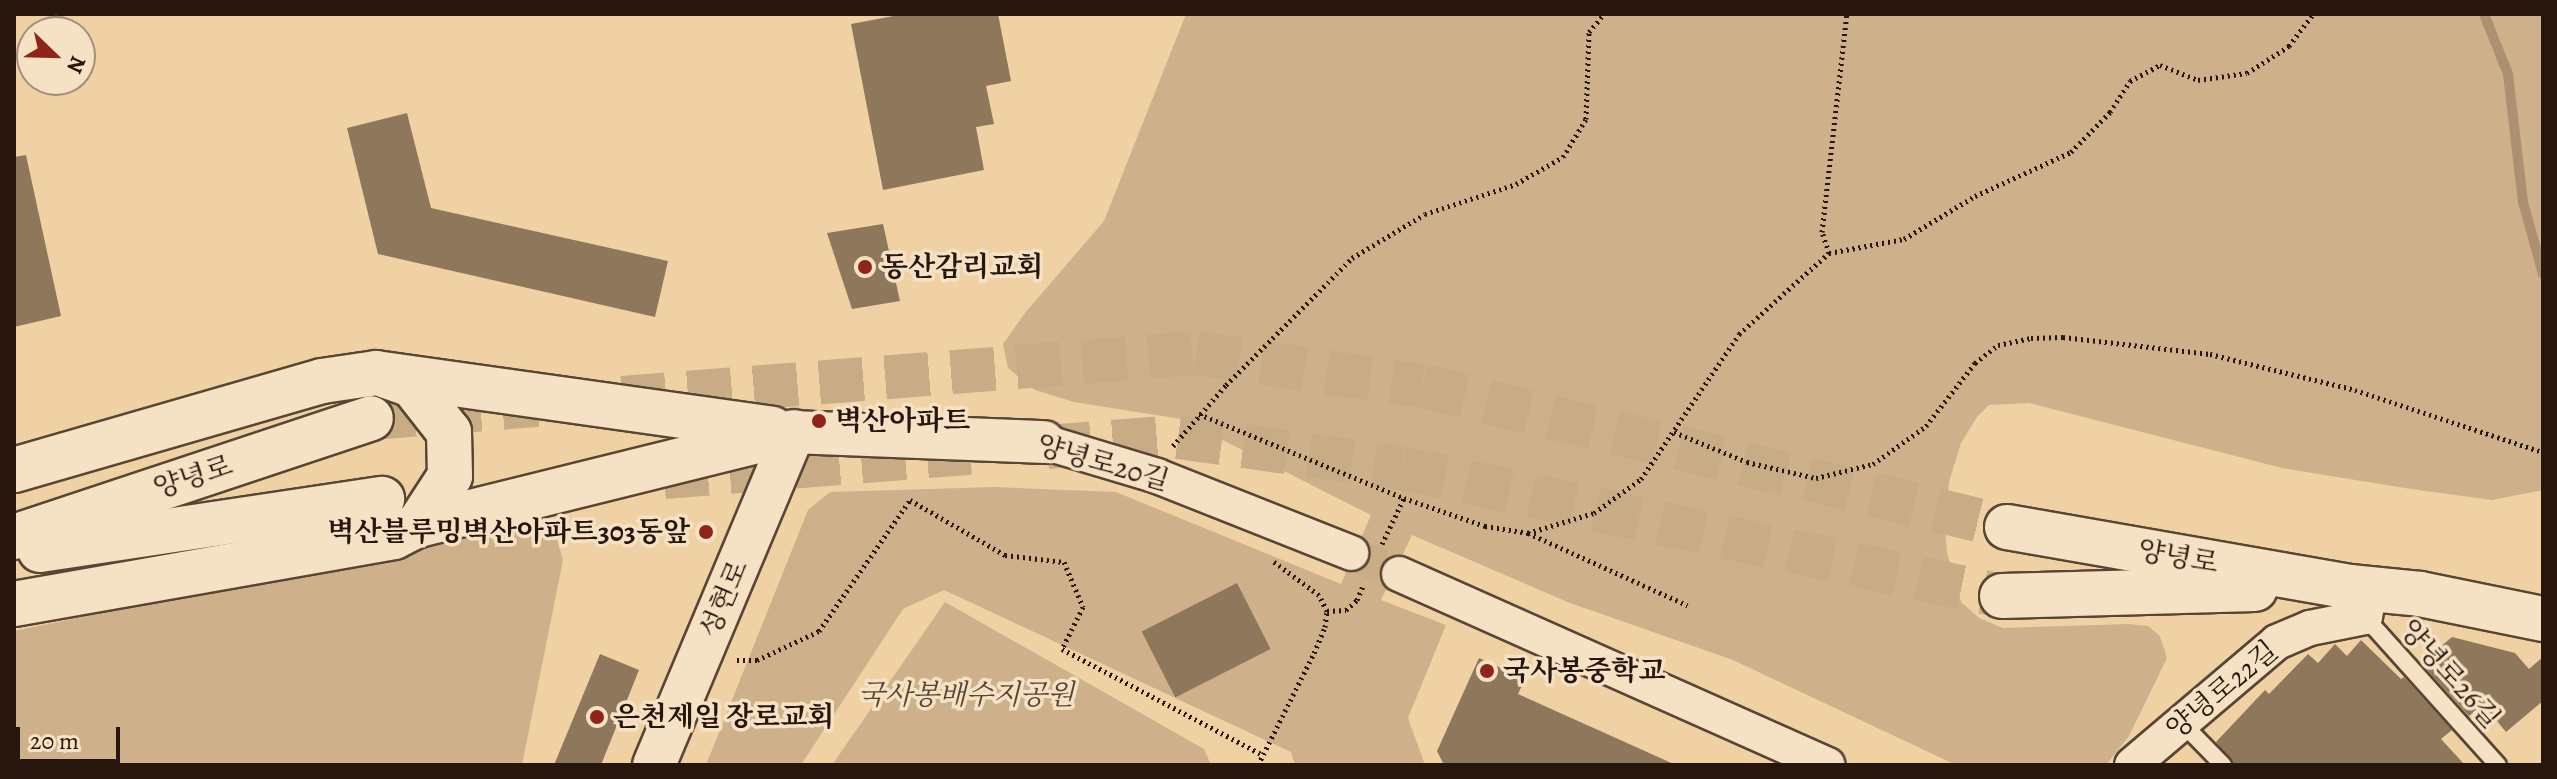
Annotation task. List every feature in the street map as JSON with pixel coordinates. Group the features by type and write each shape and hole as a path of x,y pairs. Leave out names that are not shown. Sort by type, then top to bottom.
{"main road":[{"path":"14,470 322,381 376,373 794,432"},
{"path":"376,373 412,385 449,432 450,476 418,525"},
{"name":"양녕로","path":"14,537 371,418"},
{"path":"14,604 394,537 418,525 794,432"},
{"name":"양녕로","path":"14,554 382,499"},
{"name":"양녕로","path":"2007,527 2361,597"},
{"name":"양녕로","path":"2002,596 2361,597 2420,594 2543,619"}],"street":[{"name":"양녕로20길","path":"794,432 1044,442 1157,476 1351,553"},
{"name":"성현로","path":"654,765 794,432"},
{"path":"1399,574 1827,765"},
{"name":"양녕로22길","path":"2132,765 2277,642 2310,628 2361,597"}],"lane":[{"name":"양녕로26길","path":"2361,597 2498,765"},
{"path":"2182,723 2223,765"}],"path":[{"path":"1157,476 1178,437 1352,258 1425,214 1516,184 1563,157 1586,119 1589,32 1604,14"},
{"path":"1829,253 1822,232 1847,14"},
{"path":"1528,533 1594,513 1641,479 1739,334 1829,253 1904,239 1975,196 2071,152 2110,112 2130,81 2160,65 2198,80 2247,73 2289,46 2313,14"},
{"path":"1674,432 1747,462 1816,478 1873,464 1926,426 1975,363 1998,345 2031,338 2063,337 2210,354 2355,390 2543,452"},
{"path":"1199,414 1404,498 1485,526 1528,533 1687,605"},
{"path":"1394,519 1404,498"},
{"path":"699,658 757,660 819,631 910,500 1005,555 1064,562 1083,607 1062,649 1261,754"},
{"path":"1258,765 1314,653 1325,627 1327,611 1319,595 1262,553"},
{"path":"1327,611 1346,610 1357,600"}],"green space":[{"path":"1186,14 2543,14 2543,490 2492,500 2411,489 2282,468 2029,403 1989,405 1977,417 1961,443 1949,482 1945,527 1947,552 1961,602 1979,618 2003,628 2129,624 2148,626 2160,636 2167,658 2129,736 2106,765 1956,765 1733,660 1570,603 1412,535 1381,600 1446,625 1408,718 1425,765 1295,765 1291,752 944,590 903,609 801,765 706,765 808,510 830,492 994,487 1116,492 1341,584 1371,515 1181,419 1074,402 1035,390 1008,368 1003,344 1025,313 1104,221"},
{"path":"533,524 556,536 563,560 522,765 14,765 14,631"},
{"name":"국사봉배수지공원","path":"945,602 1204,749 1211,765 832,765"}],"building":[{"path":"904,14 998,14 1011,81 986,86 994,124 976,127 984,170 883,190 851,24"},
{"path":"407,113 431,208 668,261 655,317 378,254 347,128"},
{"path":"26,155 61,316 14,327 14,157"},
{"name":"동산감리교회","path":"883,224 900,301 852,309 827,233"},
{"path":"1237,583 1271,649 1175,698 1142,632"},
{"path":"2452,637 2515,653 2529,669 2543,657 2543,701 2506,732 2483,704 2469,716 2421,663"},
{"path":"2361,640 2401,679 2404,677 2452,730 2441,739 2465,765 2234,765 2216,742 2265,690 2269,694 2308,654 2318,663 2335,644 2347,656"},
{"name":"은천제일 장로교회","path":"600,654 639,670 601,765 554,765"},
{"path":"1479,658 1525,679 1518,694 1676,765 1444,765 1437,751"}],"waterway":[{"path":"2484,14 2508,74 2523,202 2543,274"}],"tunnel":[{"path":"622,398 1196,353 1422,386 2007,527"},
{"path":"371,418 537,405"},
{"path":"1047,447 1178,437 1402,468 2002,596"},
{"path":"664,477 970,453"},
{"path":"1351,553 1399,574"}],"place":[{"name":"동산감리교회","path":"865,267"},
{"name":"벽산아파트","path":"819,421"},
{"name":"벽산블루밍벽산아파트303동앞","path":"706,532"},
{"name":"국사봉중학교","path":"1487,671"},
{"name":"은천제일 장로교회","path":"597,717"}]}
